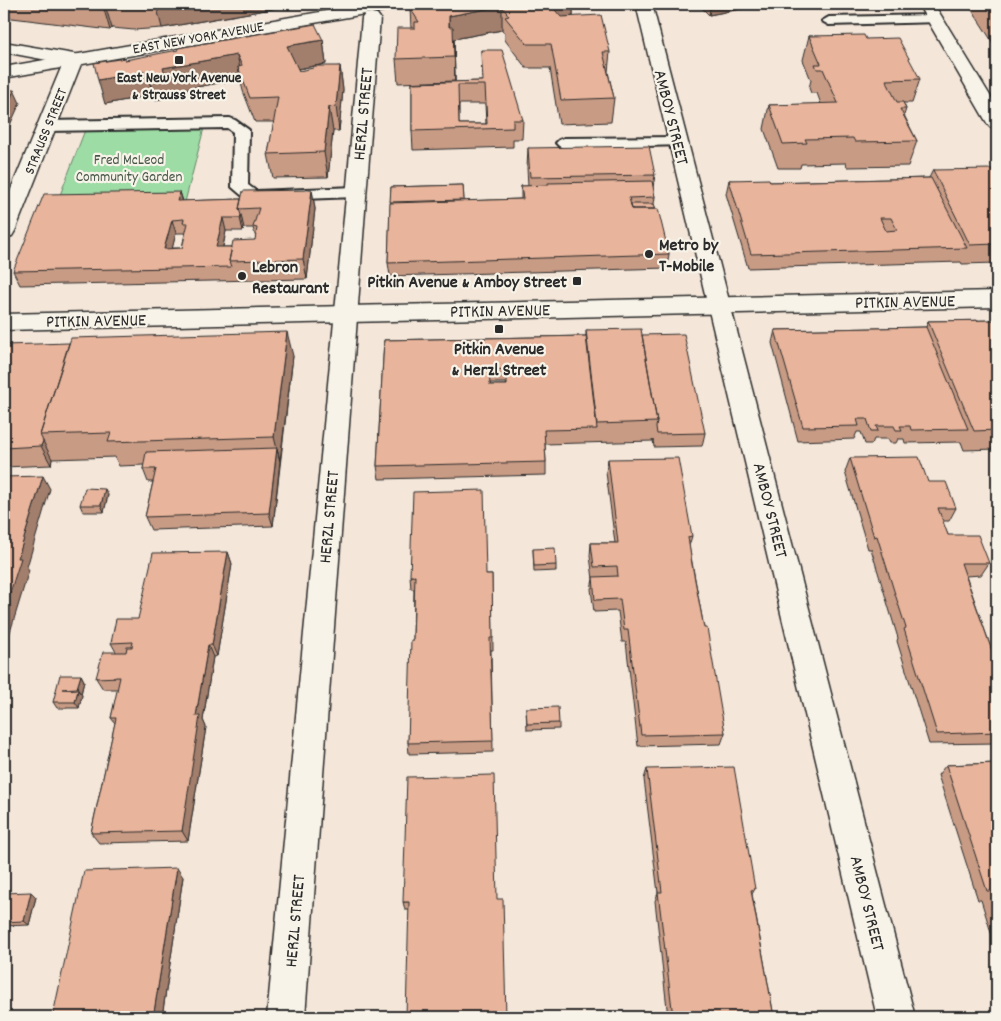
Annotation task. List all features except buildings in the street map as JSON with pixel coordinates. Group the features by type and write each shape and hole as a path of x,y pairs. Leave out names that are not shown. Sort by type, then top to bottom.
{"street":[{"name":"EAST NEW YORK AVENUE","path":"4,73 74,59 393,4"},
{"name":"AMBOY STREET","path":"644,4 896,1017"},
{"path":"931,11 997,123"},
{"name":"HERZL STREET","path":"286,1017 371,18"},
{"path":"4,47 74,59"},
{"name":"STRAUSS STREET","path":"4,231 74,59"},
{"name":"PITKIN AVENUE","path":"4,322 997,299"}],"lane":[{"path":"828,21 931,11"},
{"path":"46,126 230,124 241,130 240,187 252,196 356,195"},
{"path":"564,143 679,142"}],"green space":[{"name":"Fred McLeod Community Garden","path":"204,128 184,206 55,208 85,130"}],"place":[{"name":"East New York Avenue & Strauss Street","path":"179,60"},
{"name":"Metro by T-Mobile","path":"649,254"},
{"name":"Lebron Restaurant","path":"242,276"},
{"name":"Pitkin Avenue & Amboy Street","path":"577,281"},
{"name":"Pitkin Avenue & Herzl Street","path":"499,329"}]}
